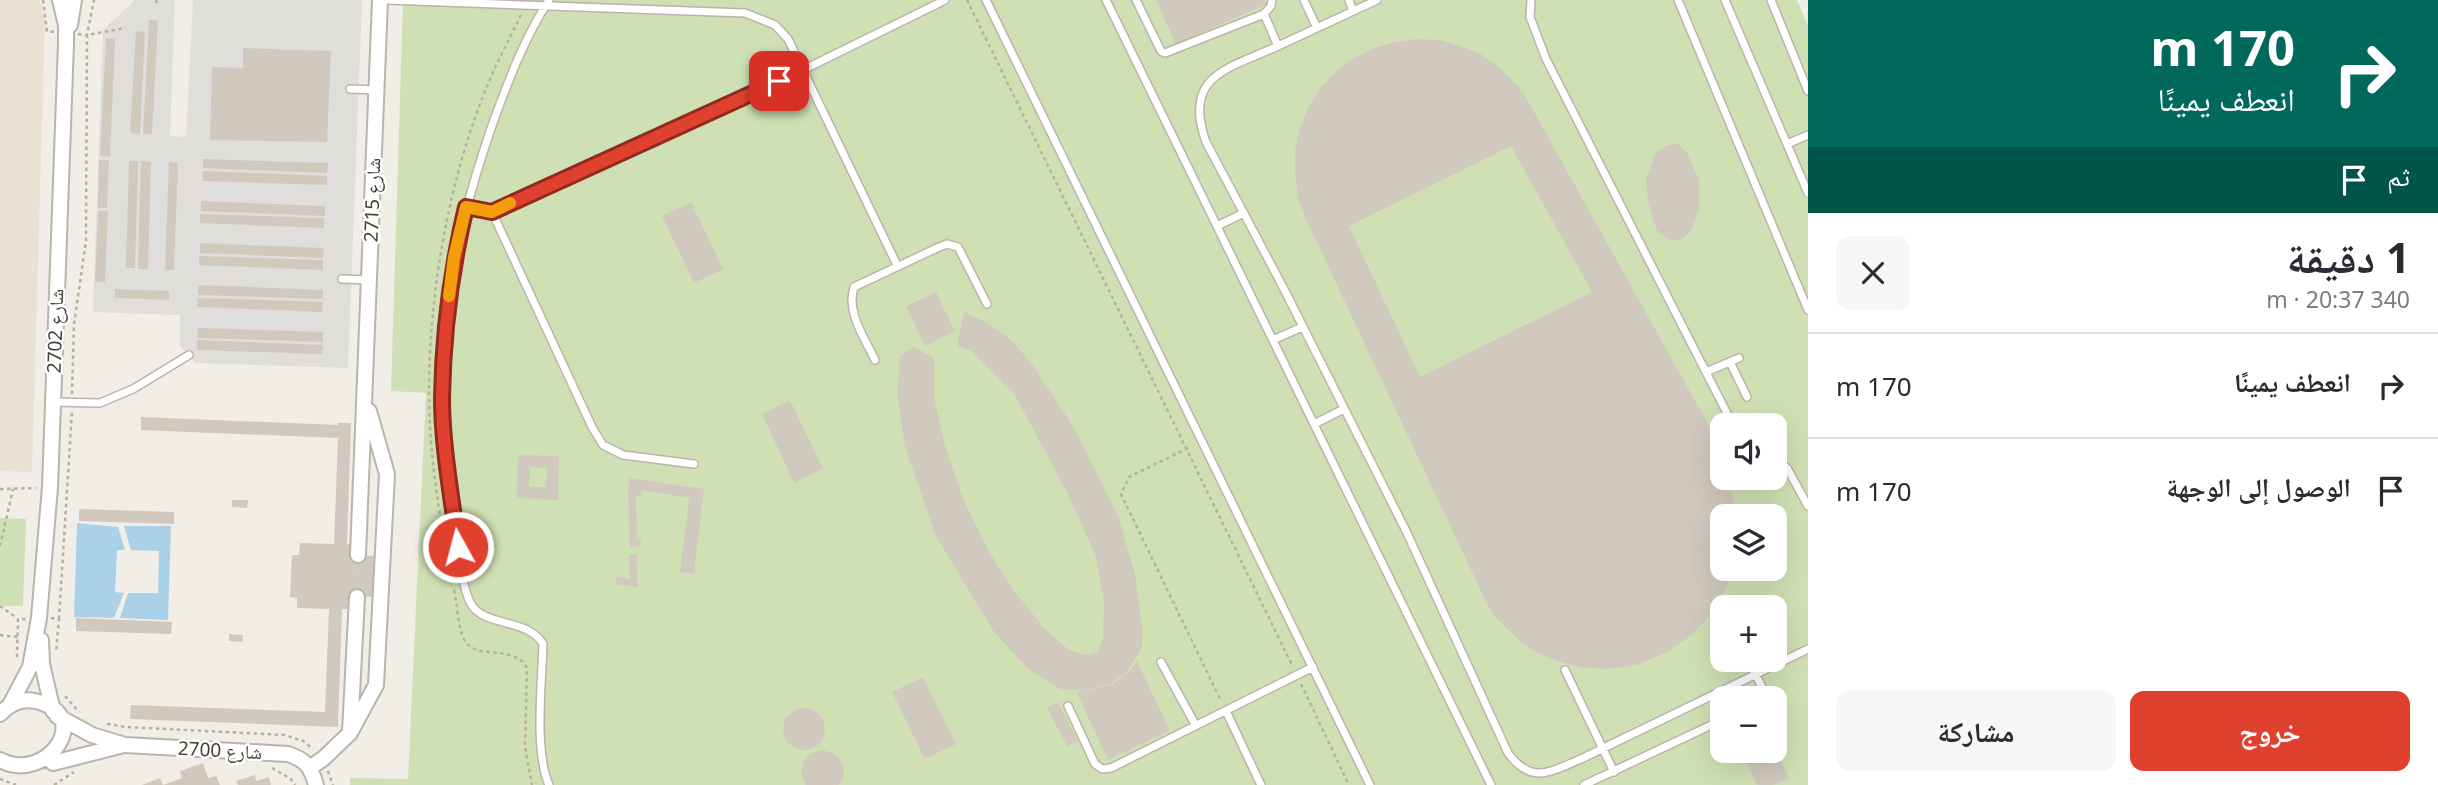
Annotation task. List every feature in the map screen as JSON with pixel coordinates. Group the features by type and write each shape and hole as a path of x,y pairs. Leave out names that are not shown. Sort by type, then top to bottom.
{"street":[{"name":"شارع 2702","path":"5,709 30,667 38,618 50,488 66,43 66,24 60,0"},
{"name":"شارع 2702","path":"66,43 74,0"},
{"name":"شارع 2715","path":"380,0 359,548 384,541"},
{"name":"شارع 2715","path":"311,767 349,733 376,685 387,474 365,400"},
{"path":"349,733 357,603 381,610"},
{"name":"شارع 2702","path":"38,618 42,664 64,735 63,745 53,763"},
{"name":"شارع 2700","path":"5,709 19,701 37,701 92,735 125,745 288,754 302,759 311,767"},
{"name":"شارع 2700","path":"10,775 35,772 53,763 125,745"},
{"path":"0,760 10,775"},
{"path":"311,767 316,785"}],"lane":[{"path":"387,0 526,5 547,3 745,13 775,25 788,39 897,265"},
{"path":"466,207 492,212 803,70 945,0"},
{"path":"986,0 1370,785"},
{"path":"1106,0 1491,785"},
{"path":"1136,0 1164,53 1264,14 1271,6 1272,0"},
{"path":"1304,0 1317,28"},
{"path":"1349,0 1353,11"},
{"path":"1377,0 1215,76 1203,88 1198,104 1199,122 1206,142 1407,533 1508,753 1520,769 1532,774 1549,772 1603,749 1808,649"},
{"path":"1531,0 1530,17 1546,60 1727,413"},
{"path":"1678,0 1808,310"},
{"path":"1725,0 1808,193"},
{"path":"1771,0 1808,91"},
{"path":"547,3 513,68 466,207 454,257 450,289 442,400 458,547 471,605 481,614 533,633 543,644 542,752 549,785"},
{"path":"1264,14 1278,46"},
{"path":"349,89 375,90"},
{"path":"1787,144 1808,135"},
{"path":"492,212 592,427 603,445 623,455 694,464"},
{"path":"1217,226 1244,213"},
{"path":"875,360 852,311 850,298 854,287 897,265 947,244 958,247 987,304"},
{"path":"342,279 369,280"},
{"path":"1273,340 1302,327"},
{"path":"52,402 100,403 133,389 189,355"},
{"path":"1706,372 1739,358"},
{"path":"1730,362 1747,397"},
{"path":"1314,424 1344,409"},
{"path":"1787,467 1808,506"},
{"path":"1161,662 1196,726"},
{"path":"1068,706 1095,764 1102,769 1111,768 1313,667"},
{"path":"1565,670 1614,772"},
{"path":"1755,674 1762,686"},
{"path":"1226,710 1261,785"},
{"path":"1584,785 1710,726"}],"path":[{"path":"967,0 1188,448 1349,785"},
{"path":"449,565 430,439 431,327 449,209 469,136 490,78 526,5"},
{"path":"56,659 72,404 74,324 86,241 87,35 126,28"},
{"path":"1188,448 1129,477 1121,494 1226,710"},
{"path":"0,489 67,488"},
{"path":"0,546 12,489"},
{"path":"451,579 465,641 477,650 510,654 522,660 527,668 525,747 532,785"},
{"path":"0,606 18,619 59,618"},
{"path":"16,667 18,619"},
{"path":"0,635 18,636"},
{"path":"62,688 65,698 80,713"},
{"path":"98,723 126,727 285,735 303,741 324,758 333,785"},
{"path":"267,766 291,779 295,785"},
{"path":"54,785 75,771"},
{"path":"0,779 10,775"}],"shaded area":[{"path":"0,0 39,0 45,17 32,472 0,471"},
{"path":"135,0 175,0 170,136 186,137 193,0 362,0 348,368 196,363 180,346 180,315 93,312 103,30"}],"green space":[{"path":"403,0 1797,0 1808,26 1808,785 350,785 350,778 408,779 426,393 391,391"},
{"path":"0,518 26,519 23,606 0,606"}],"water":[{"path":"77,523 118,527 125,550 117,550 115,592 124,593 114,618 74,617"},
{"path":"124,526 171,526 168,620 120,618 128,593 158,593 159,551 131,550"}],"building":[{"path":"1156,0 1265,0 1267,4 1176,44"},
{"path":"149,20 158,20 152,134 143,134"},
{"path":"136,31 145,32 140,134 130,133"},
{"path":"106,38 115,39 110,157 100,156"},
{"path":"1416,39 1440,40 1479,53 1497,65 1523,92 1708,424 1710,490 1731,490 1734,504 1710,504 1710,581 1729,581 1722,595 1710,595 1710,615 1692,635 1667,652 1638,665 1608,669 1583,668 1537,653 1496,618 1488,606 1298,197 1295,151 1307,110 1334,73 1372,49","holes":["1511,146 1592,292 1420,377 1349,226"]},
{"path":"243,48 331,51 327,142 210,140 212,67 243,68"},
{"path":"1679,144 1687,153 1699,180 1699,209 1691,231 1680,241 1668,239 1657,231 1648,203 1646,179 1656,152 1668,145"},
{"path":"203,159 328,163 327,173 203,168"},
{"path":"99,160 109,160 107,208 98,208"},
{"path":"129,161 138,161 135,268 126,268"},
{"path":"141,161 151,162 148,269 138,269"},
{"path":"169,162 178,163 174,270 165,270"},
{"path":"203,171 327,176 327,185 202,181"},
{"path":"201,201 325,206 325,216 201,211"},
{"path":"691,202 723,269 694,283 662,216"},
{"path":"98,211 108,211 105,282 95,282"},
{"path":"200,214 324,218 324,228 200,223"},
{"path":"200,243 324,248 323,258 200,253"},
{"path":"199,256 323,260 323,270 199,265"},
{"path":"198,285 323,290 323,299 198,295"},
{"path":"115,289 169,291 169,300 115,298"},
{"path":"936,292 955,331 925,346 906,306"},
{"path":"198,298 323,302 322,312 197,307"},
{"path":"964,312 988,323 1012,341 1032,364 1073,426 1119,518 1135,574 1142,647 1126,673 1112,683 1084,691 1060,689 1028,669 994,632 935,534 905,447 897,394 900,356 914,347 934,358 934,397 946,449 965,503 988,550 1012,588 1044,628 1069,650 1086,655 1098,652 1103,638 1104,602 1095,554 1066,490 1013,392 971,351 957,346"},
{"path":"198,328 323,332 323,342 197,338"},
{"path":"197,340 323,345 322,354 197,350"},
{"path":"790,400 823,469 794,483 762,414"},
{"path":"141,417 338,425 351,423 347,544 351,544 351,555 380,556 379,597 350,596 350,609 342,609 338,727 130,719 131,705 325,712 329,609 297,608 297,598 290,597 292,555 299,555 300,543 334,544 338,438 141,430"},
{"path":"518,455 559,456 558,500 517,498","holes":["530,467 547,468 546,487 529,487"]},
{"path":"630,478 704,489 694,574 680,572 689,498 642,490 642,497 636,496 637,539 641,539 641,546 630,547"},
{"path":"232,500 248,500 247,508 232,507"},
{"path":"79,509 174,512 174,524 79,521"},
{"path":"637,553 638,587 615,584 617,576 630,579 629,554"},
{"path":"76,618 172,622 171,634 76,631"},
{"path":"229,634 243,635 242,642 229,641"},
{"path":"1137,661 1170,731 1108,760 1077,693 1113,684 1129,672"},
{"path":"923,677 956,744 925,759 892,692"},
{"path":"1058,702 1078,741 1067,746 1047,708"},
{"path":"804,708 819,714 825,729 819,744 804,750 789,744 783,729 789,714"},
{"path":"822,750 834,753 842,762 844,774 839,785 806,785 801,775 803,762 811,753"},
{"path":"203,763 208,778 216,776 220,785 163,785 182,778 180,771"},
{"path":"1747,763 1782,763 1789,778 1773,785 1757,785"},
{"path":"255,775 256,781 269,777 271,785 238,785 236,781"},
{"path":"160,778 163,785 142,785"}],"tunnel":[{"path":"357,597 358,555"}],"slow traffic":[{"path":"449,296 454,257 466,207 492,212 510,203"}],"route":[{"path":"458,547 442,400 454,257 466,207 492,212 779,81"}]}
